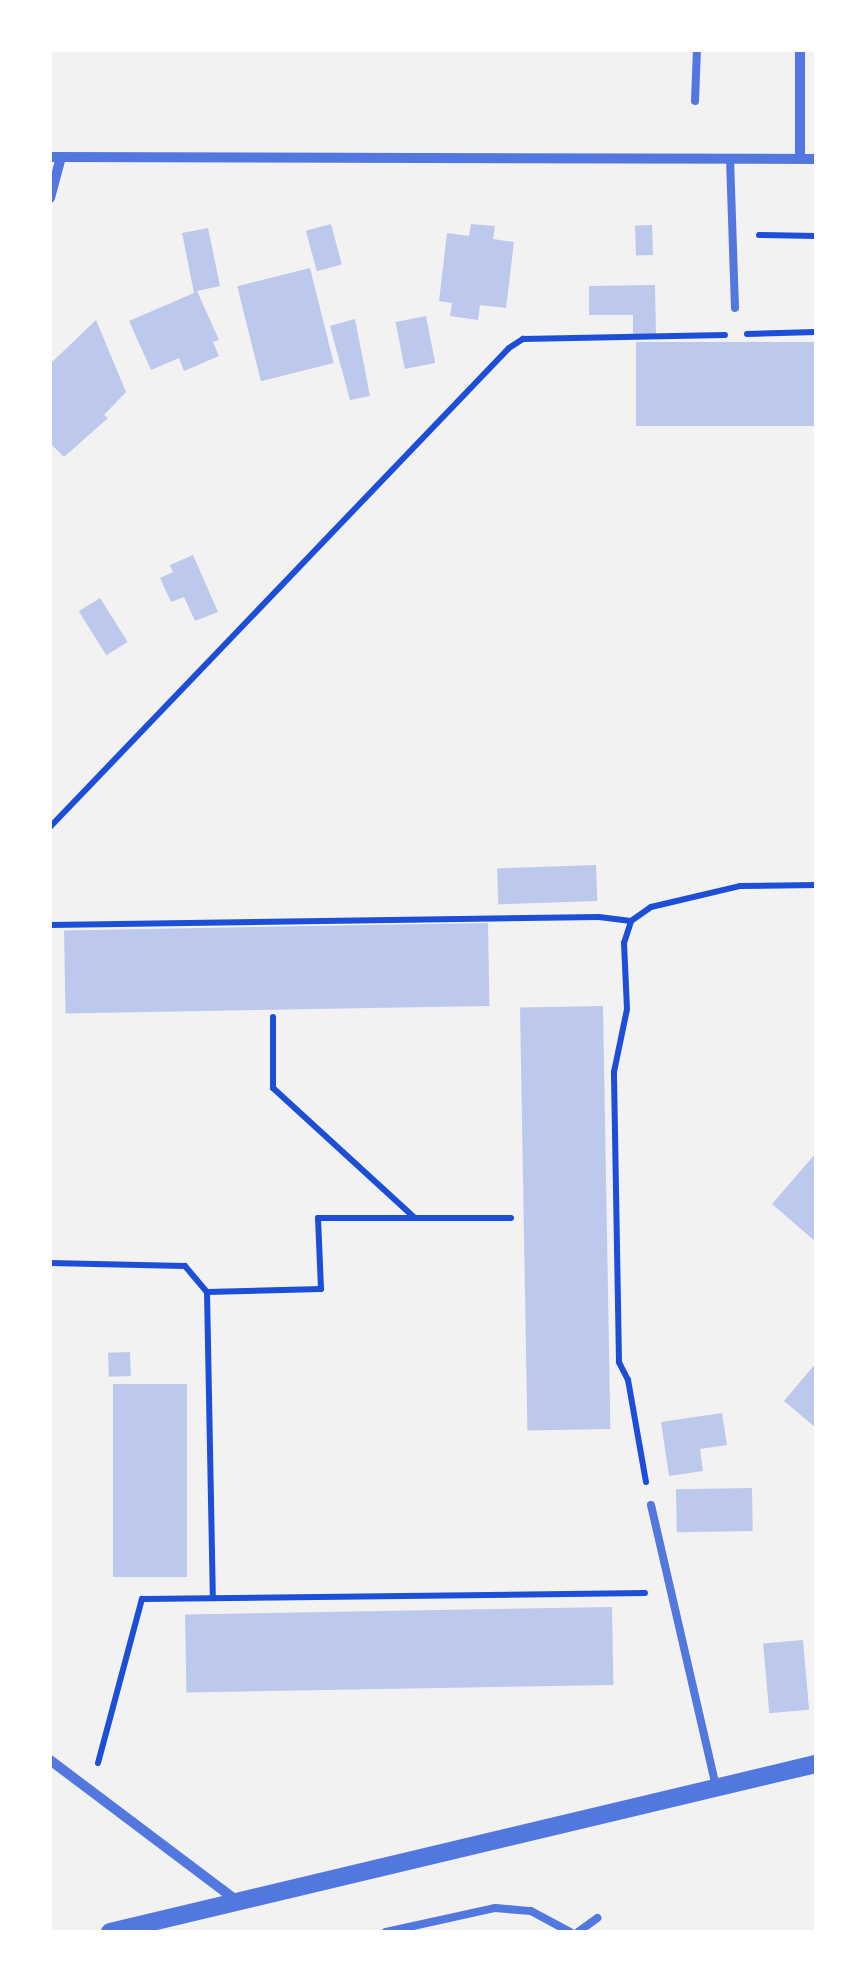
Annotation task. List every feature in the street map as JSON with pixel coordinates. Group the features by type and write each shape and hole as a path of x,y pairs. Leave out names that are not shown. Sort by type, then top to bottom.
{"street":[{"path":"800,50 800,158"},
{"path":"50,198 56,157 816,159"},
{"path":"50,1760 237,1902"},
{"path":"110,1932 816,1764"}],"lane":[{"path":"695,101 697,50"},
{"path":"730,158 735,308"},
{"path":"651,1505 716,1788"},
{"path":"386,1932 496,1908 531,1911 570,1932"},
{"path":"578,1932 597,1918"}],"path":[{"path":"732,234 816,236"},
{"path":"50,826 509,348 523,339 816,332"},
{"path":"651,1505 628,1380 619,1362 614,1072 627,1010 624,943 631,922 651,907 740,886 816,885"},
{"path":"50,925 598,917 631,922"},
{"path":"274,1017 274,1088 415,1218"},
{"path":"207,1292 321,1289 318,1218 511,1218"},
{"path":"50,1264 185,1266 207,1292 213,1598"},
{"path":"90,1790 142,1599 671,1592"}],"building":[{"path":"331,224 342,265 317,271 306,231"},
{"path":"471,224 495,226 493,239 514,242 506,308 480,305 478,320 450,316 452,303 439,301 447,233 469,236"},
{"path":"652,225 653,255 636,256 635,226"},
{"path":"208,228 220,286 197,291 219,340 213,342 219,356 184,371 179,358 151,370 129,321 194,293 182,233"},
{"path":"310,268 334,363 261,381 237,286"},
{"path":"655,285 656,334 633,334 633,315 589,315 589,286"},
{"path":"426,316 435,363 405,369 396,322"},
{"path":"355,319 370,396 350,400 330,326"},
{"path":"96,320 126,392 104,415 108,418 64,457 50,443 50,364"},
{"path":"636,342 816,342 816,426 636,426"},
{"path":"193,555 218,612 195,621 184,597 171,602 160,578 173,572 170,565"},
{"path":"100,598 128,642 106,655 79,611"},
{"path":"596,865 597,901 498,904 497,868"},
{"path":"488,923 489,1006 66,1013 64,930"},
{"path":"603,1006 610,1429 527,1430 520,1007"},
{"path":"816,1153 816,1242 772,1204"},
{"path":"130,1352 131,1376 109,1377 108,1353"},
{"path":"816,1363 816,1428 784,1401"},
{"path":"113,1384 187,1384 187,1577 113,1577"},
{"path":"722,1413 727,1445 700,1449 703,1471 669,1476 661,1422"},
{"path":"752,1488 753,1531 677,1532 676,1489"},
{"path":"612,1607 613,1685 186,1692 185,1614"},
{"path":"803,1640 809,1710 769,1713 763,1643"}]}
